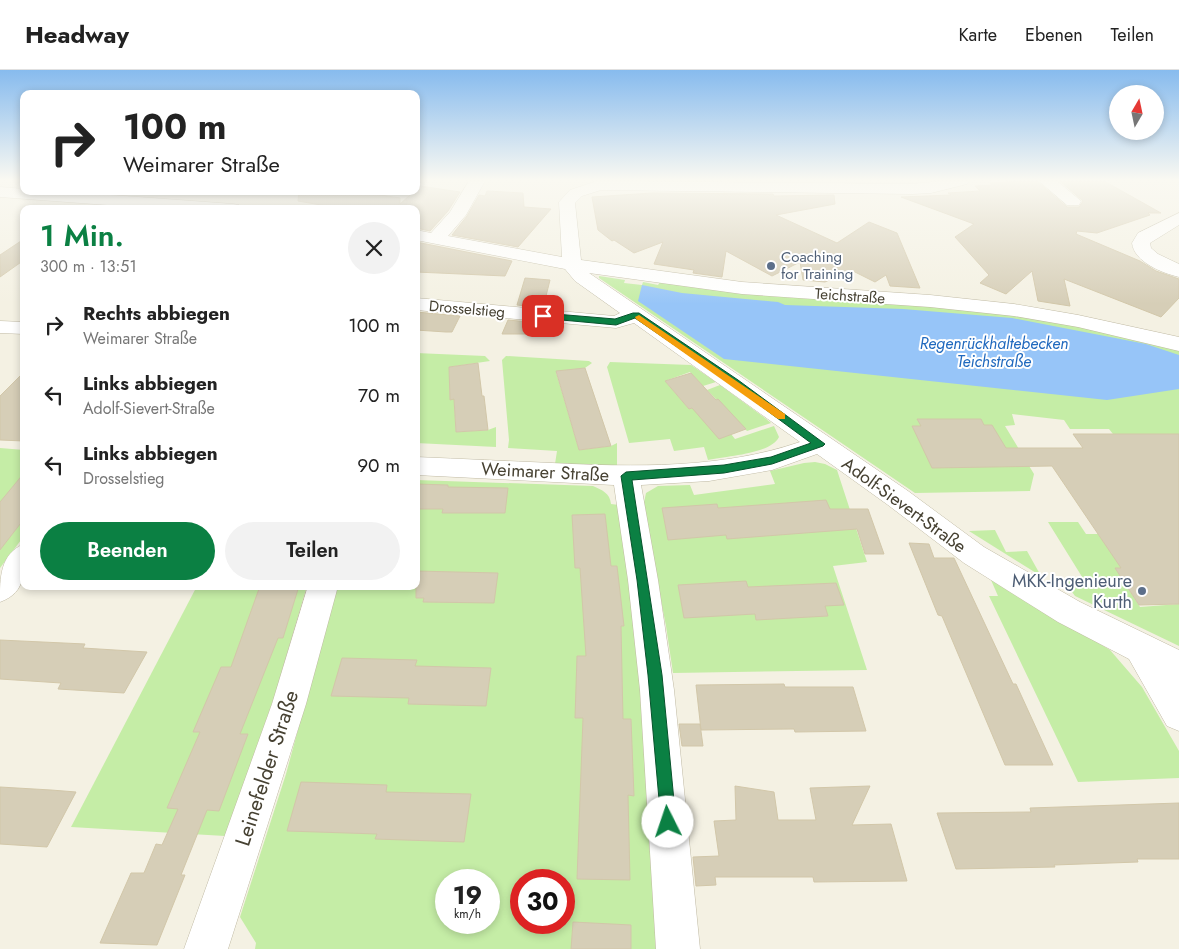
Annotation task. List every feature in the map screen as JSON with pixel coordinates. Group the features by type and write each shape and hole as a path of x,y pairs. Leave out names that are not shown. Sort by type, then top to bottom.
{"street":[{"path":"426,237 447,222"},
{"path":"569,222 572,265"},
{"path":"1172,222 1144,238 1140,242 1140,246 1144,252 1179,271"},
{"name":"Teichstraße","path":"426,237 572,265 743,288 996,307 1174,338"},
{"name":"Adolf-Sievert-Straße","path":"572,265 582,277 735,382 898,498 974,555 1069,612 1140,649 1179,666"},
{"name":"Drosselstieg","path":"420,304 616,322 636,315"},
{"path":"0,327 20,328"},
{"name":"Weimarer Straße","path":"420,466 626,476 709,471 736,467 772,461 820,444"},
{"path":"626,476 643,580 657,690 678,949"},
{"path":"0,589 20,562"},
{"name":"Leinefelder Straße","path":"206,949 288,704 322,590"},
{"path":"1140,649 1179,714"}],"green space":[{"path":"599,276 625,280 624,283 642,285 643,282 658,285 660,282 856,298 987,312 1116,335 1179,351 1179,434 1113,434 1109,429 1070,429 1064,420 1012,414 1015,425 1005,426 1034,474 1030,491 915,493 599,278"},
{"path":"420,353 485,356 490,361 449,367 450,399 454,399 456,432 488,430 496,427 496,447 420,443"},
{"path":"506,356 589,361 592,363 585,368 556,372 579,450 611,446 617,443 617,466 555,464 557,451 508,448 509,440 502,360"},
{"path":"610,362 691,365 716,382 703,386 690,372 665,381 689,409 692,408 731,434 735,439 774,426 779,437 774,443 758,451 708,460 704,447 674,451 670,439 629,443 607,367"},
{"path":"720,385 771,423 747,431 707,390"},
{"path":"0,448 20,450 20,541 0,568"},
{"path":"815,462 825,464 837,470 867,562 833,566 867,670 673,673 643,507 646,493 658,486 690,485 694,495 775,484 770,471"},
{"path":"420,480 593,486 607,495 611,504 619,505 643,695 656,949 255,949 256,943 240,917 286,774 336,590 420,590"},
{"path":"1048,522 1078,522 1086,534 1098,534 1123,568 1116,569 1140,607 1179,604 1179,646 1075,596 1064,581 1084,580"},
{"path":"995,530 1006,552 1027,551 1041,576 969,531"},
{"path":"991,580 994,580 1110,650 1142,687 1179,751 1179,778 1078,782 989,596 998,596"},
{"path":"195,590 306,590 274,698 225,836 71,827"}],"water":[{"name":"Regenrückhaltebecken Teichstraße","path":"642,285 682,293 778,302 785,305 903,309 1012,318 1146,344 1179,355 1179,389 1107,400 724,359 638,301"}],"building":[{"path":"420,222 438,222 430,231 420,229"},
{"path":"462,222 540,222 518,247 452,235"},
{"path":"597,222 791,222 837,243 869,222 897,233 920,288 890,286 886,275 875,282 851,270 825,282 803,280 800,262 772,276 726,251 722,277 693,273 694,270 654,264 663,242 634,253 614,240 612,241 598,230"},
{"path":"969,222 1129,222 1097,233 1077,231 1076,234 1140,261 1156,271 1179,279 1179,298 1161,317 1064,279 1070,306 1038,301 1032,271 1006,294 980,283 989,275 955,237 974,224"},
{"path":"20,242 20,263 0,277 0,255"},
{"path":"420,243 512,261 505,276 420,272"},
{"path":"525,278 550,280 543,308 517,305"},
{"path":"420,312 460,316 452,332 420,330"},
{"path":"508,320 540,323 536,334 502,334"},
{"path":"478,363 488,430 456,432 454,399 450,400 449,367"},
{"path":"585,368 611,446 579,450 556,371"},
{"path":"691,373 746,429 719,439 692,408 689,409 665,381"},
{"path":"20,376 20,441 0,440 0,396"},
{"path":"917,419 981,419 984,425 992,425 1006,448 1083,448 1073,434 1179,434 1179,604 1139,605 1115,568 1121,568 1052,466 932,468 912,426 921,426"},
{"path":"20,478 20,524 0,550 0,502"},
{"path":"420,484 448,485 448,487 508,488 505,513 442,513 443,509 420,509"},
{"path":"826,500 830,509 868,509 884,554 865,554 857,529 727,539 726,535 668,540 662,508 717,504 718,508"},
{"path":"605,514 611,566 617,566 624,626 621,626 623,719 631,719 634,796 628,795 630,880 577,879 583,718 575,718 577,656 586,656 580,568 575,568 572,515"},
{"path":"909,543 929,544 934,558 954,558 1013,684 1016,684 1053,765 1005,765 942,616 938,615"},
{"path":"420,571 498,573 494,603 423,602 424,598 416,598 416,590 420,590"},
{"path":"746,581 748,587 836,583 844,605 825,606 828,616 756,620 755,614 684,618 678,585"},
{"path":"259,590 298,590 283,638 278,638 240,734 248,734 219,811 207,810 181,875 185,875 157,945 100,943 131,873 144,873 156,844 162,845 178,809 167,808 200,732 193,732 221,667 231,667"},
{"path":"0,640 85,644 83,648 147,652 124,693 58,689 61,683 0,679"},
{"path":"342,658 417,660 415,666 491,668 486,706 408,704 409,698 331,696"},
{"path":"784,684 785,687 853,687 866,731 795,732 794,729 701,730 696,685"},
{"path":"679,724 700,724 703,746 682,746"},
{"path":"301,782 387,785 386,792 471,794 464,842 375,839 377,834 287,831"},
{"path":"735,786 774,792 778,820 816,820 810,788 870,786 852,825 891,824 907,881 814,882 813,877 715,877 716,885 696,886 693,857 719,856 714,821 736,820"},
{"path":"0,787 76,792 47,847 0,844"},
{"path":"1179,803 1179,859 1137,859 1138,862 1054,865 1055,867 956,869 937,813 1031,812 1030,808"},
{"path":"575,922 631,925 631,949 571,949 572,934 575,934"}],"slow traffic":[{"path":"639,317 735,382 781,416"}],"place":[{"name":"Coaching for Training","path":"771,266"},
{"name":"MKK-Ingenieure Kurth","path":"1142,591"}],"route":[{"path":"543,316 616,322 636,315 735,382 820,444 772,461 724,469 626,476 643,580 655,675 668,822"}]}
